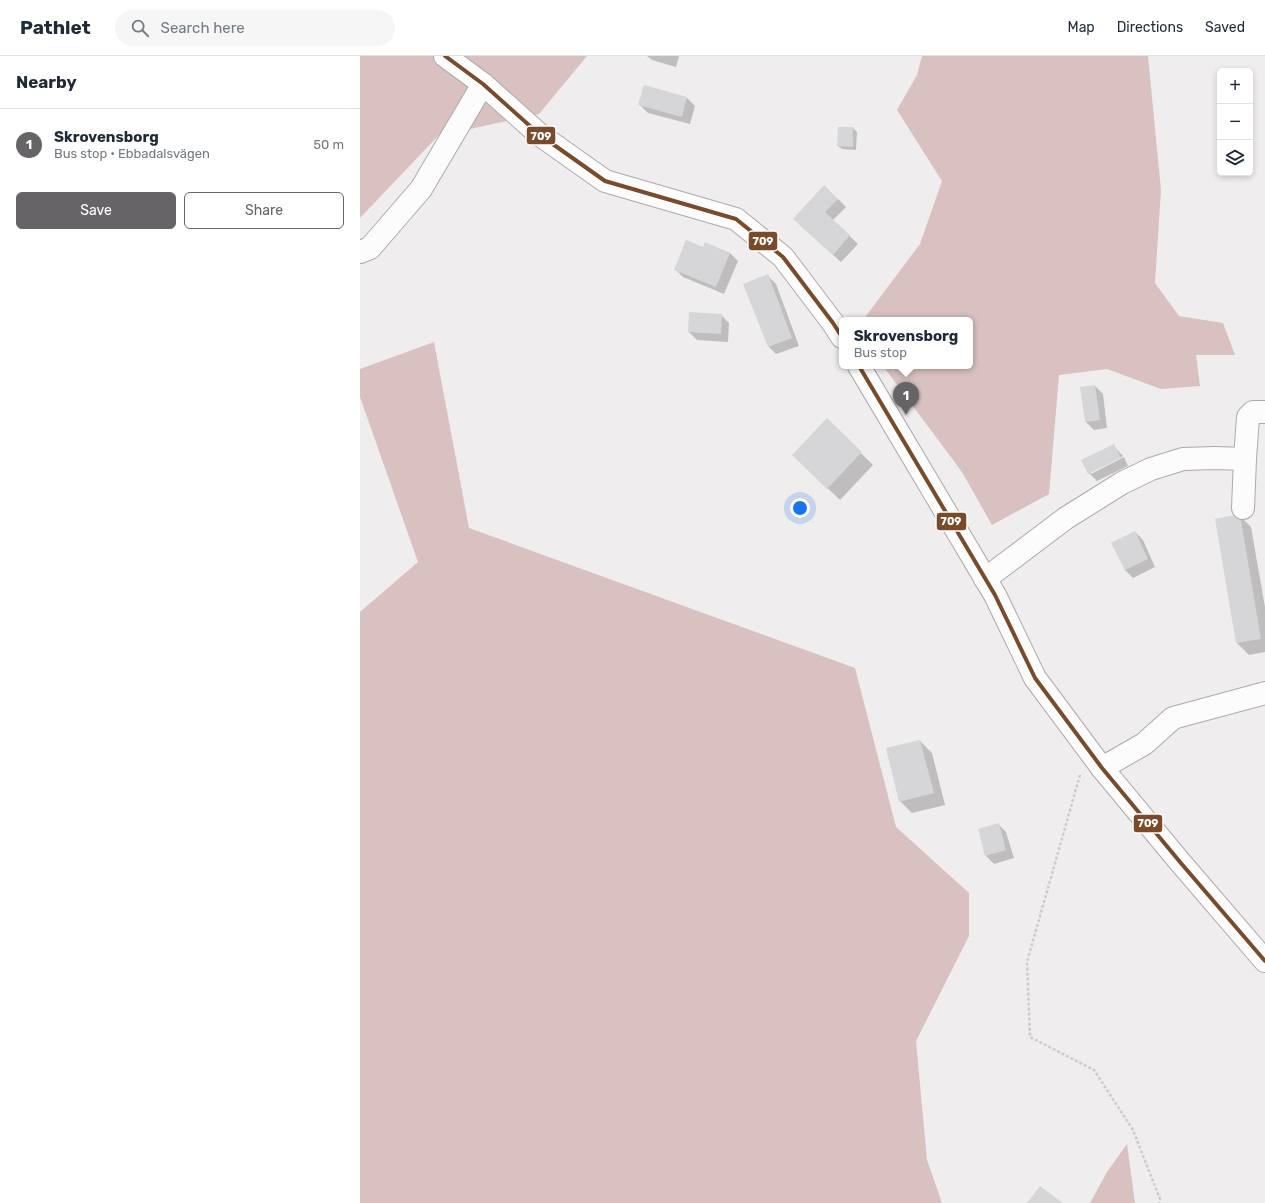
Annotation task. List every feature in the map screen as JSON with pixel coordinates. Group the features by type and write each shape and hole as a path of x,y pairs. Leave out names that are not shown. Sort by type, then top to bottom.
{"street":[{"path":"445,56 483,84 540,135 605,181 736,219 783,257 839,332"},
{"path":"360,252 370,248 421,189 483,84"},
{"path":"861,369 995,595 1035,678 1088,747 1102,768 1265,961"},
{"path":"1242,508 1248,417 1253,412 1265,412"},
{"path":"985,579 1066,518 1122,483 1151,469 1183,460 1215,458 1245,460"},
{"path":"1102,768 1144,744 1173,718 1265,693"}],"path":[{"path":"1088,747 1027,962 1030,1037 1094,1070 1133,1130 1160,1199 1159,1203"}],"shaded area":[{"path":"360,56 587,56 539,114 438,136 360,218"},
{"path":"922,56 1148,56 1161,190 1155,283 1179,316 1223,323 1235,355 1196,355 1200,386 1161,389 1107,369 1059,375 1049,494 992,525 962,472 885,369 973,369 973,317 865,317 920,244 942,181 897,110 917,75"},
{"path":"434,342 469,528 855,668 896,827 969,893 969,936 916,1041 927,1160 942,1203 360,1203 360,612 418,562 360,397 360,369"},
{"path":"1127,1144 1135,1203 1090,1203 1107,1172"}],"building":[{"path":"644,85 687,97 682,117 638,105"},
{"path":"838,127 853,127 853,147 837,146"},
{"path":"824,185 838,199 825,212 850,235 833,255 793,219"},
{"path":"686,240 703,247 705,242 730,253 716,287 674,270"},
{"path":"768,274 792,338 768,347 743,284"},
{"path":"689,312 722,314 721,334 688,332"},
{"path":"1095,385 1100,420 1085,422 1080,387"},
{"path":"827,418 862,452 827,489 792,455"},
{"path":"1114,444 1121,458 1088,474 1081,460"},
{"path":"1240,514 1261,639 1236,643 1215,519"},
{"path":"1135,531 1148,559 1125,570 1111,543"},
{"path":"920,740 934,793 899,802 886,748"},
{"path":"999,823 1006,850 985,856 978,829"},
{"path":"1040,1186 1063,1203 1027,1203"}],"transit line":[{"name":"709","path":"445,56 483,84 540,135 605,181 736,219 783,257 839,332"},
{"name":"709","path":"861,369 995,595 1035,678 1102,768 1265,961"}],"place":[{"name":"Skrovensborg","path":"906,415"}]}
